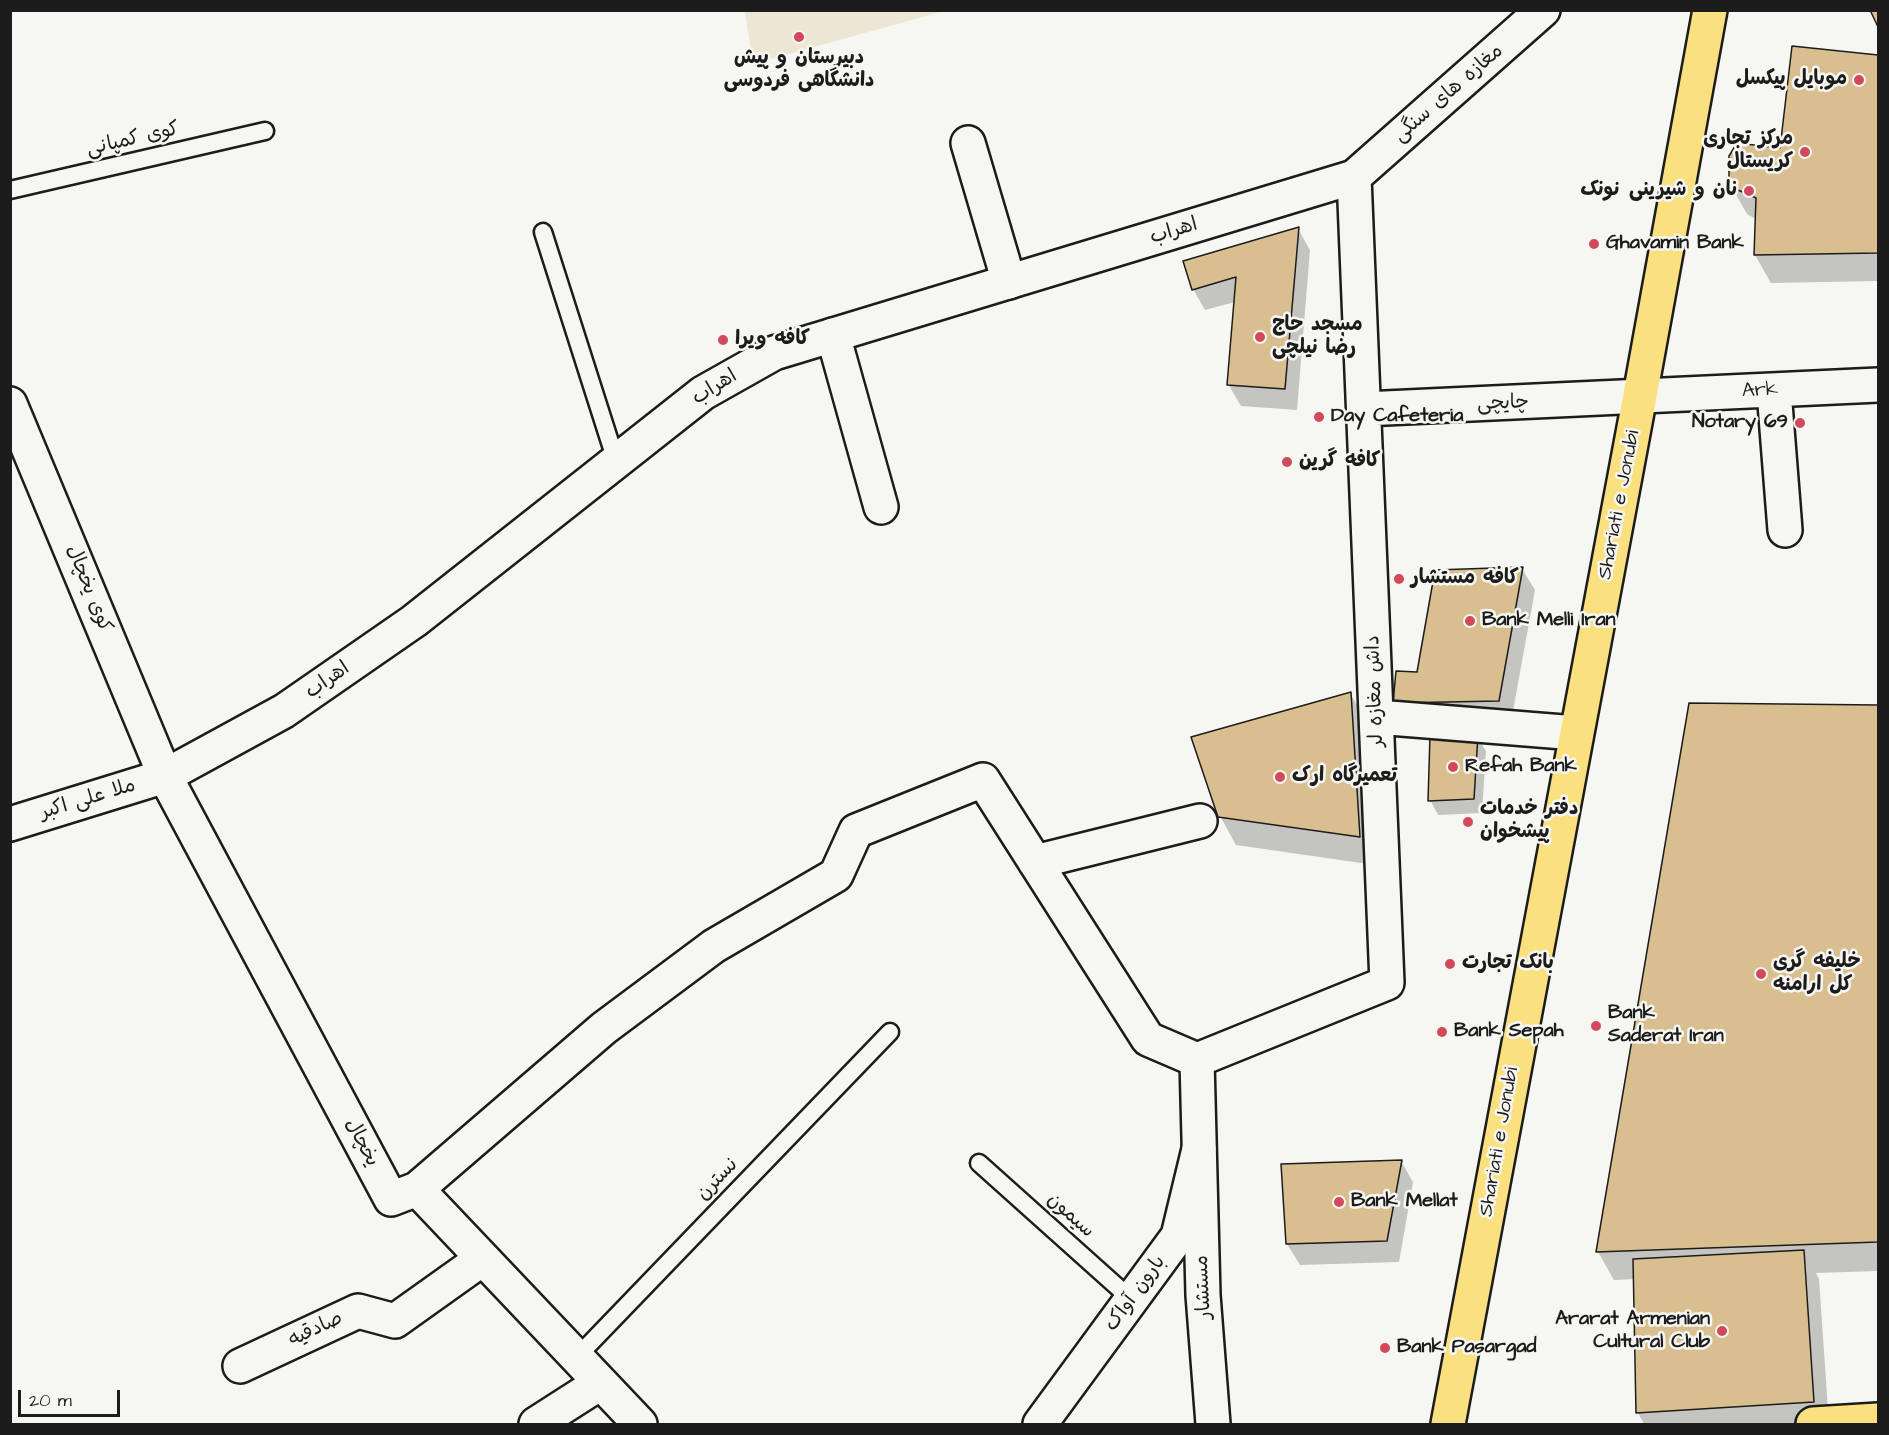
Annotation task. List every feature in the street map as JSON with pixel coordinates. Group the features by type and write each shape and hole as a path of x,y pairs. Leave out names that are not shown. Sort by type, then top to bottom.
{"main road":[{"name":"Shariati e Jonubi","path":"1448,1425 1576,733 1641,398 1710,10"},
{"path":"1813,1425 1878,1420"}],"street":[{"name":"مغازه های سنگی","path":"1354,177 1543,10"},
{"path":"968,143 1009,282"},
{"name":"اهراب","path":"165,776 284,711 414,621 703,393 774,353 1354,177"},
{"name":"داش مغازه لر","path":"1197,1059 1387,983 1354,177"},
{"path":"833,335 881,507"},
{"name":"Ark","path":"1641,398 1878,385"},
{"path":"1774,391 1785,530"},
{"name":"چایچی","path":"1364,409 1641,398"},
{"name":"کوی یخچال","path":"10,404 165,776"},
{"path":"1377,717 1576,733"},
{"name":"ملا علی اکبر","path":"10,824 165,776"},
{"name":"یخچال","path":"165,776 391,1199 417,1190"},
{"path":"640,1425 417,1190 604,1029 695,960 714,946 836,874 856,831 983,780 1148,1039 1197,1059 1199,1149"},
{"path":"1035,862 1200,821"},
{"name":"بارون آواک","path":"1040,1425 1178,1236 1199,1149"},
{"name":"مستشار","path":"1199,1149 1203,1295 1213,1425"},
{"name":"صادقیه","path":"240,1366 358,1311 394,1321 482,1259"},
{"path":"536,1425 600,1383"}],"lane":[{"name":"کوی کمپانی","path":"10,190 266,131"},
{"path":"543,231 616,461"},
{"name":"نسترن","path":"576,1358 890,1032"},
{"name":"سیمون","path":"979,1163 1132,1300"}],"shaded area":[{"name":"دبیرستان و پیش دانشگاهی فردوسی","path":"745,10 944,11 753,64"}],"building":[{"path":"1870,10 1878,10 1878,27"},
{"name":"مرکز تجاری کریستال","path":"1792,46 1878,55 1878,253 1754,255 1756,198 1729,186 1729,156 1737,143 1780,148"},
{"name":"مسجد حاج رضا نیلچی","path":"1299,227 1285,389 1227,385 1236,277 1192,290 1183,261"},
{"name":"Bank Melli Iran","path":"1523,567 1499,701 1393,703 1396,671 1417,672 1435,570"},
{"name":"تعمیرگاه ارک","path":"1351,692 1360,837 1218,817 1191,737"},
{"name":"خلیفه گری کل ارامنه","path":"1689,703 1878,705 1878,1242 1596,1252"},
{"name":"Refah Bank","path":"1430,735 1478,735 1474,799 1428,801"},
{"name":"Bank Mellat","path":"1402,1160 1387,1241 1286,1244 1281,1164"},
{"name":"Ararat Armenian Cultural Club","path":"1804,1250 1814,1402 1636,1413 1633,1259"}],"place":[{"name":"دبیرستان و پیش دانشگاهی فردوسی","path":"799,37"},
{"name":"موبایل پیکسل","path":"1859,80"},
{"name":"مرکز تجاری کریستال","path":"1805,152"},
{"name":"نان و شیرینی نونک","path":"1749,191"},
{"name":"Ghavamin Bank","path":"1594,244"},
{"name":"مسجد حاج رضا نیلچی","path":"1260,337"},
{"name":"کافه ویرا","path":"723,340"},
{"name":"Day Cafeteria","path":"1319,417"},
{"name":"Notary 69","path":"1800,423"},
{"name":"کافه گرین","path":"1287,462"},
{"name":"کافه مستشار","path":"1399,579"},
{"name":"Bank Melli Iran","path":"1470,621"},
{"name":"Refah Bank","path":"1453,767"},
{"name":"تعمیرگاه ارک","path":"1280,777"},
{"name":"دفتر خدمات پیشخوان","path":"1468,822"},
{"name":"بانک تجارت","path":"1450,964"},
{"name":"خلیفه گری کل ارامنه","path":"1761,974"},
{"name":"Bank Saderat Iran","path":"1596,1026"},
{"name":"Bank Sepah","path":"1442,1032"},
{"name":"Bank Mellat","path":"1339,1202"},
{"name":"Ararat Armenian Cultural Club","path":"1722,1331"},
{"name":"Bank Pasargad","path":"1385,1348"}]}
